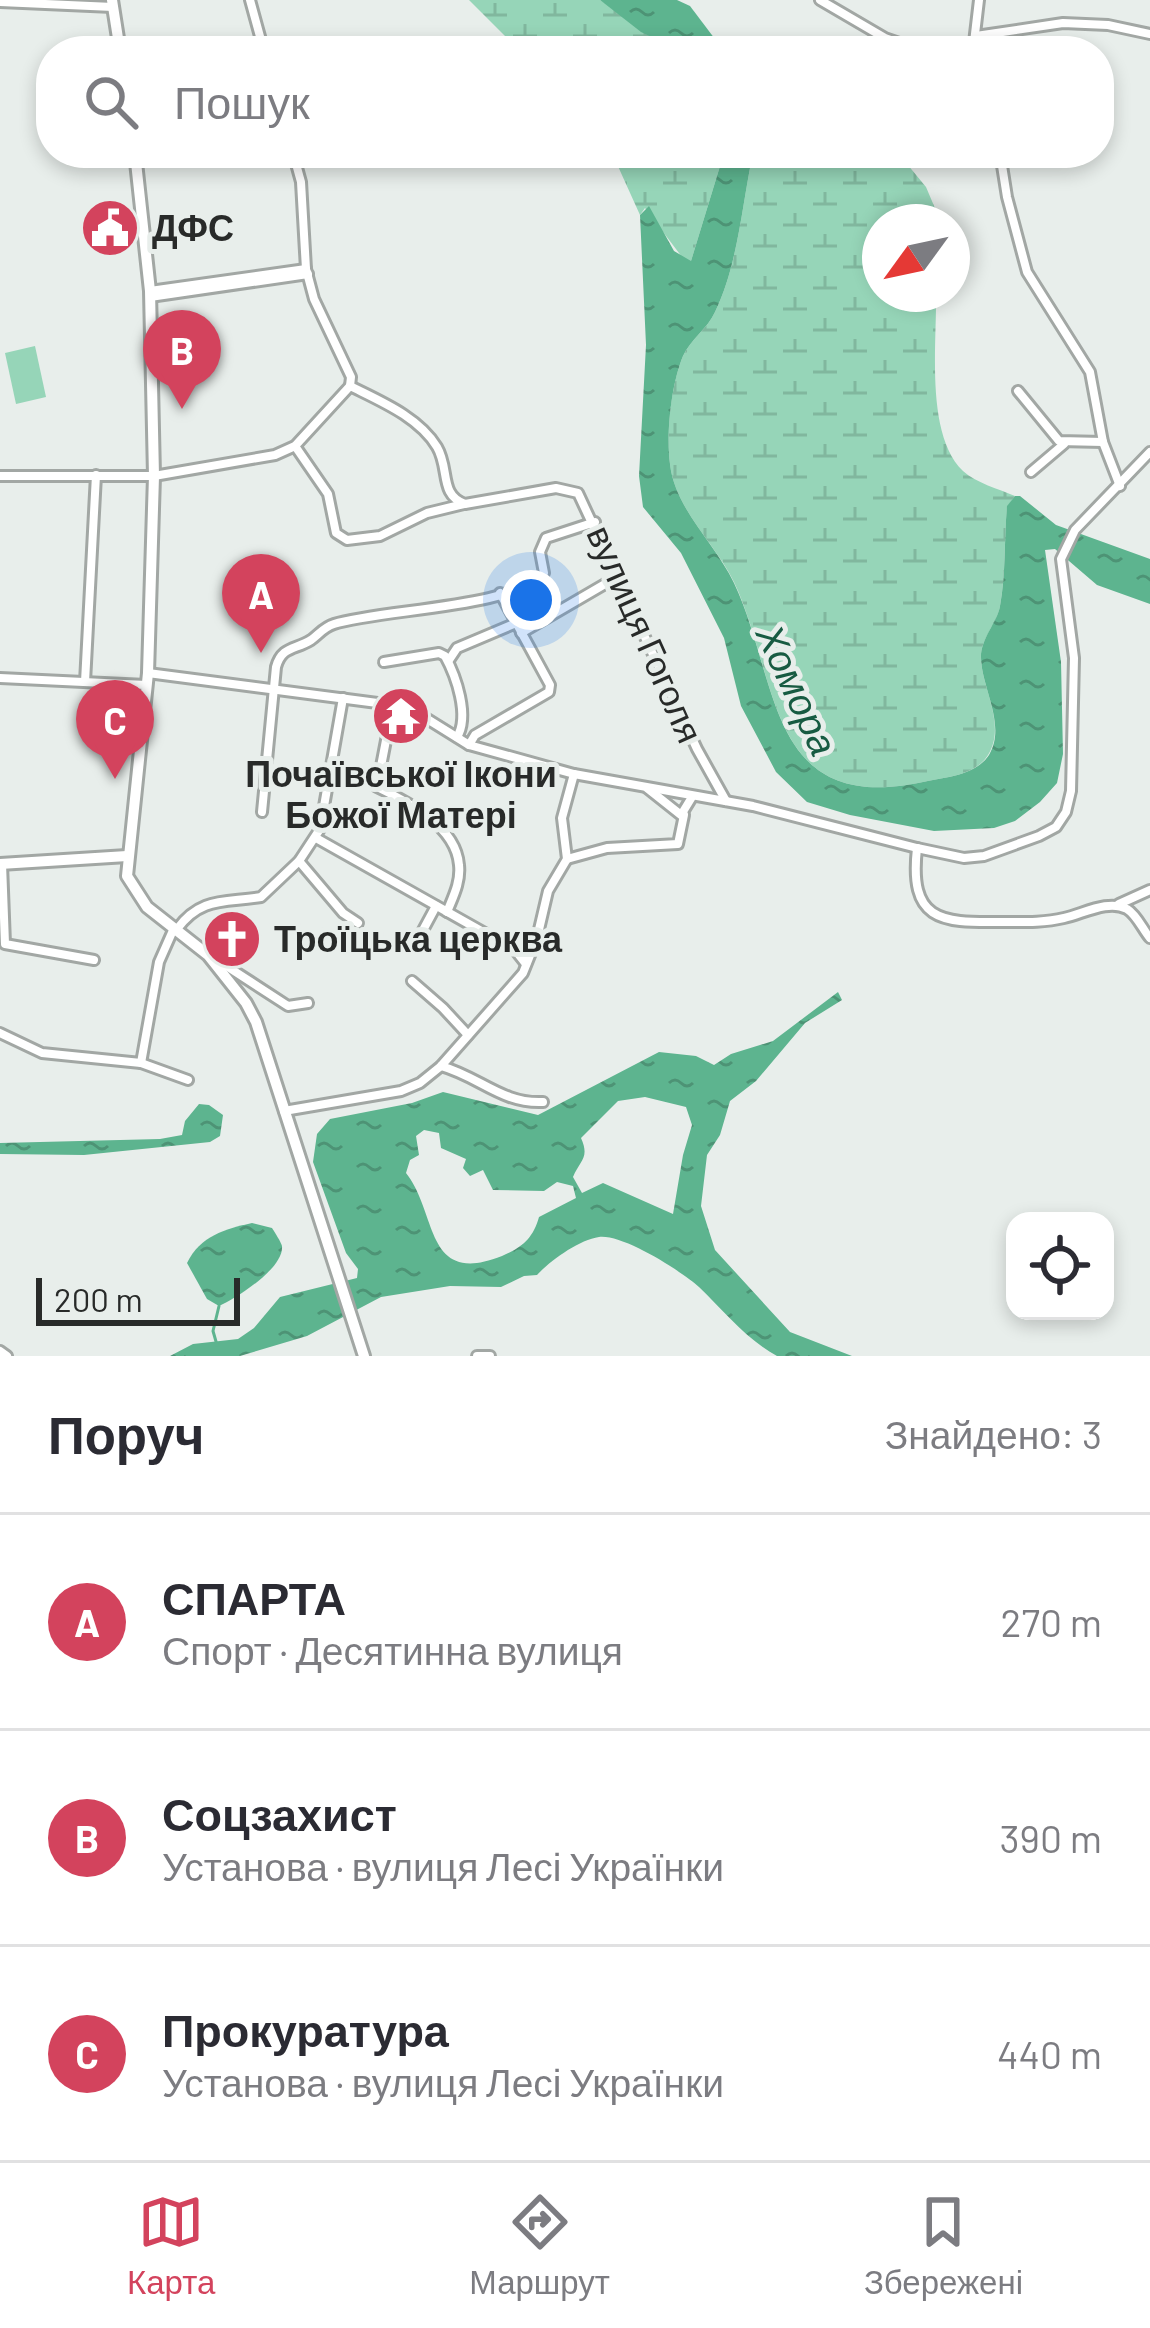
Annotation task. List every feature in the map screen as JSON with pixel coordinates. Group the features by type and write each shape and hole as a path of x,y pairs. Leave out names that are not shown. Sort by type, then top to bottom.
{"main road":[{"path":"113,4 118,36"},
{"path":"137,168 150,294 154,476 148,679 127,876 135,893 208,955 247,1003 364,1356"},
{"path":"1,864 127,856"}],"street":[{"path":"250,0 260,36"},
{"path":"820,0 882,36"},
{"path":"976,36 979,0"},
{"path":"0,2 113,4"},
{"path":"1006,36 1063,23 1108,25 1150,34"},
{"path":"0,476 154,476 275,454 295,446 350,386 351,377 324,325 307,271 304,205 296,168"},
{"path":"1002,168 1027,272 1090,372 1103,442 1120,488"},
{"path":"150,294 307,271"},
{"path":"350,386 390,406 429,437 441,456 447,491 442,509"},
{"path":"1018,391 1064,444"},
{"path":"1031,472 1064,444 1103,442"},
{"path":"295,446 328,494 341,538 380,536 406,521 465,504"},
{"path":"440,653 449,662 460,732 469,745 574,774 727,802 917,848 984,856 1040,836 1056,827 1066,812 1071,791 1073,658 1061,559 1076,530 1150,454"},
{"path":"85,682 95,475"},
{"name":"вулиця Гоголя","path":"465,504 567,489 585,501 727,802"},
{"path":"447,491 465,504"},
{"path":"262,812 280,655 330,625 500,593 540,579 544,573 540,552 546,538 595,522"},
{"path":"383,662 440,653 519,628 617,577"},
{"path":"469,745 475,735 549,692 550,685 500,593"},
{"path":"449,662 457,648"},
{"path":"0,678 148,679 274,689 408,707 475,735"},
{"path":"141,1063 159,962 175,928 226,897 261,897 316,838 344,698"},
{"path":"393,704 377,787 417,806 456,852 459,881 448,912"},
{"path":"284,1111 420,1083 468,1035 527,965 548,891 567,859 562,818 574,774"},
{"path":"567,859 607,848 678,844 684,815 713,788 714,780"},
{"path":"646,788 684,815"},
{"path":"316,838 518,952 527,965"},
{"path":"917,848 918,891 931,911 952,923 1045,922 1114,907 1133,914"},
{"path":"299,861 343,913 358,923"},
{"path":"1,864 5,944 94,960"},
{"path":"1114,907 1150,890"},
{"path":"1133,897 1129,902 1133,914 1150,938"},
{"path":"415,945 436,906"},
{"path":"518,952 532,952"},
{"path":"208,955 288,1006 308,1004"},
{"path":"412,982 468,1035"},
{"path":"0,1033 42,1053 141,1063 188,1080"},
{"path":"451,1053 463,1072"},
{"path":"441,1066 463,1072 508,1100 543,1102"},
{"path":"477,1356 490,1356"}],"green space":[{"path":"469,0 600,0 657,36 505,36"},
{"path":"619,168 719,168 691,261 685,261 645,208 640,215"},
{"path":"750,168 910,168 926,187 933,204 862,204 862,312 936,312 938,412 951,455 963,471 1015,496 1007,507 1000,606 981,657 995,731 988,755 975,767 923,782 872,787 834,779 806,760 787,732 734,582 687,511 670,464 671,409 679,368 723,294"},
{"path":"35,346 46,397 16,404 5,353"}],"water":[{"path":"600,0 677,0 690,6 713,36 649,36"},
{"path":"719,168 750,168 723,294 679,368 670,410 670,464 687,511 734,583 787,732 806,760 834,779 872,787 923,782 959,774 989,755 995,731 982,650 1000,606 1007,506 1015,496 1056,525 1150,559 1150,604 1097,585 1055,549 1045,550 1061,662 1063,754 1057,783 1015,821 994,828 934,831 850,815 807,802 776,772 741,706 724,638 681,553 643,507 639,476 646,345 640,215 649,206 674,251 691,261"},
{"path":"838,992 842,1000 805,1023 756,1081 730,1101 720,1135 707,1155 701,1206 715,1250 790,1332 852,1356 777,1356 679,1272 636,1247 599,1237 566,1252 537,1275 501,1287 450,1286 381,1297 307,1336 240,1356 170,1356 193,1344 238,1339 280,1297 357,1278 358,1269 346,1253 313,1162 317,1134 330,1119 443,1092 538,1115 659,1052 696,1056 714,1065 731,1054 773,1041","holes":["645,1097 686,1107 692,1125 673,1214 603,1183 582,1193 573,1177 584,1155 581,1138 618,1101","424,1130 439,1133 441,1148 466,1159 463,1168 470,1176 483,1170 493,1190 544,1191 557,1182 573,1186 576,1198 539,1217 530,1236 509,1253 477,1263 459,1262 437,1241 406,1173 410,1160 419,1155 416,1136"]},
{"path":"199,1104 223,1115 220,1136 210,1142 84,1155 0,1154 0,1143 182,1135 185,1121"},
{"path":"252,1223 272,1228 282,1246 281,1255 258,1281 219,1306 207,1299 187,1263 206,1240"}],"waterway":[{"path":"217,1345 213,1331 219,1306"}],"place":[{"name":"ДФС","path":"110,228"},
{"name":"Соцзахист","path":"182,409"},
{"name":"СПАРТА","path":"261,653"},
{"name":"Почаївської Ікони Божої Матері","path":"401,716"},
{"name":"Прокуратура","path":"115,779"},
{"name":"Троїцька церква","path":"232,939"}],"water label":[{"name":"Хомора","path":"797,690"}]}
